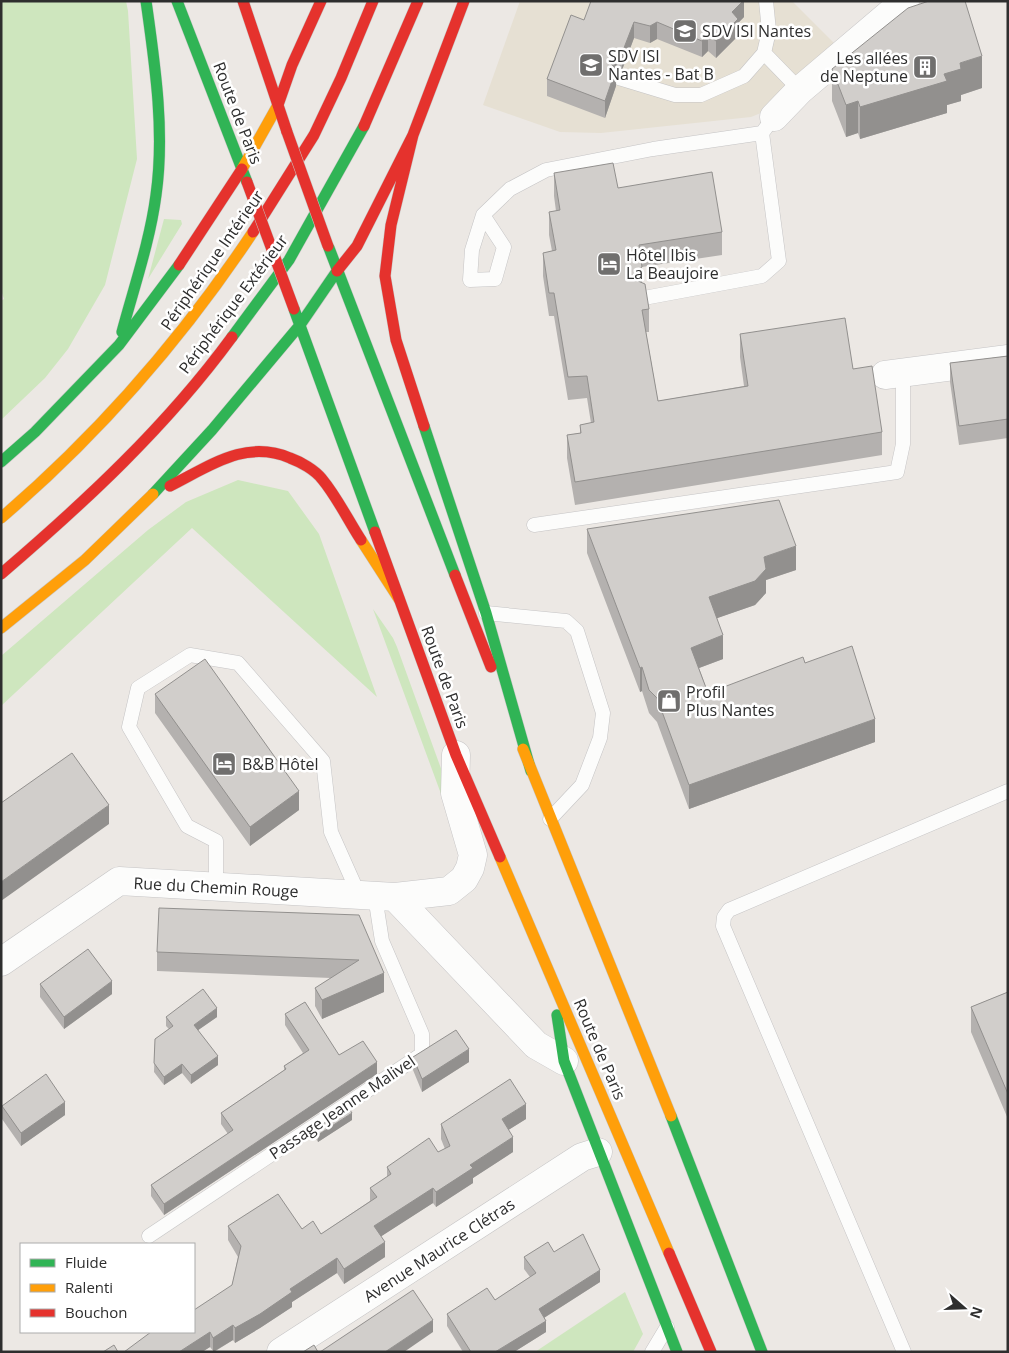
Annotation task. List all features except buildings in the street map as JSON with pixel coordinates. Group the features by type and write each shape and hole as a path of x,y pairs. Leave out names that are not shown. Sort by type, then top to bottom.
{"main road":[{"path":"119,345 156,193 159,143 153,54 146,1"},
{"name":"Route de Paris","path":"177,1 300,325 456,755 711,1352"},
{"path":"243,1 287,132 337,271 531,771 716,1229 762,1352"},
{"path":"1,462 35,432 119,345 180,264 242,169 278,105 292,65 321,1"},
{"name":"Périphérique Intérieur","path":"1,518 34,492 114,414 174,343 225,275 304,153 338,83 373,1"},
{"name":"Périphérique Extérieur","path":"1,574 74,512 137,450 219,355 289,260 355,146 380,94 418,1"},
{"path":"1,628 24,611 111,536 154,494 212,430 300,325 337,271 357,246 413,134 464,1"},
{"path":"413,134 391,225 385,276 396,340 486,613 531,771"},
{"path":"154,494 228,456 252,450 274,452 298,461 321,478 399,599"},
{"path":"549,970 564,1061 677,1352"},
{"path":"716,1229 762,1317"}],"street":[{"path":"768,125 800,90 905,1"},
{"path":"894,374 1008,359"},
{"name":"Rue du Chemin Rouge","path":"1,962 119,881 376,896 449,891 457,886 470,868 473,855 455,793 456,755"},
{"path":"376,896 536,1045 564,1061"},
{"name":"Avenue Maurice Clétras","path":"281,1352 582,1157 598,1152"}],"lane":[{"path":"620,78 674,95 701,95 744,76 764,53 769,31 766,1"},
{"path":"764,53 800,90"},
{"path":"483,215 510,189 546,170 768,125 779,261 762,276 644,298"},
{"path":"534,525 897,472 903,444 894,374"},
{"path":"486,613 566,621 577,632 603,712 600,738 582,785 550,818"},
{"path":"216,887 216,841 187,826 129,727 138,688 190,655 238,663 323,761 331,832 376,896"},
{"path":"904,1352 723,926 724,917 730,910 1008,791"},
{"name":"Passage Jeanne Malivel","path":"149,1236 422,1054 422,1034 382,941 376,896"},
{"path":"652,1352 667,1327"}],"shaded area":[{"path":"520,1 792,1 838,47 768,110 751,117 601,133 560,132 483,105"}],"green space":[{"path":"1,1 126,1 137,159 105,285 68,349 45,378 1,420 1,301 4,299 1,290"},
{"path":"164,219 181,220 182,224 148,279"},
{"path":"238,480 288,491 319,534 377,697 192,528 1,706 1,656 148,530 186,502"},
{"path":"373,609 397,647 464,832 462,851"},
{"path":"625,1292 643,1334 633,1352 535,1352"}],"traffic: fast":[{"path":"122,332 150,229 159,171 158,98 146,1"},
{"path":"177,1 247,182"},
{"path":"232,337 289,260 364,126"},
{"path":"329,248 455,575"},
{"path":"1,462 35,432 119,345 179,265"},
{"path":"300,325 337,271"},
{"path":"294,309 375,532"},
{"path":"153,494 212,430 300,325"},
{"path":"424,426 486,613 531,771"},
{"path":"557,1015 564,1061 677,1352"},
{"path":"671,1116 762,1352"}],"traffic: slow":[{"path":"242,169 278,105"},
{"path":"1,518 72,453 137,384 197,310 253,232"},
{"path":"1,628 85,560 153,494"},
{"path":"361,540 399,599"},
{"path":"523,749 671,1116"},
{"path":"500,857 669,1253"}],"traffic: jam":[{"path":"243,1 287,132"},
{"path":"278,105 292,65 321,1"},
{"path":"253,232 314,135 341,78 373,1"},
{"path":"364,126 418,1"},
{"path":"337,271 357,246 413,135 464,1"},
{"path":"287,132 328,246"},
{"path":"413,135 391,225 385,276 396,340 424,426"},
{"path":"179,265 242,169"},
{"path":"247,182 294,309"},
{"path":"1,574 94,491 152,433 207,370 232,337"},
{"path":"170,486 228,457 243,453 274,453 290,458 312,469 333,493 361,540"},
{"path":"375,532 456,755 500,857"},
{"path":"455,575 491,667"},
{"path":"669,1253 711,1352"}],"place":[{"name":"SDV ISI Nantes","path":"685,31"},
{"name":"SDV ISI Nantes - Bat B","path":"591,65"},
{"name":"Les allées de Neptune","path":"925,67"},
{"name":"Hôtel Ibis La Beaujoire","path":"609,264"},
{"name":"Profil Plus Nantes","path":"669,701"},
{"name":"B&B Hôtel","path":"224,764"}]}
